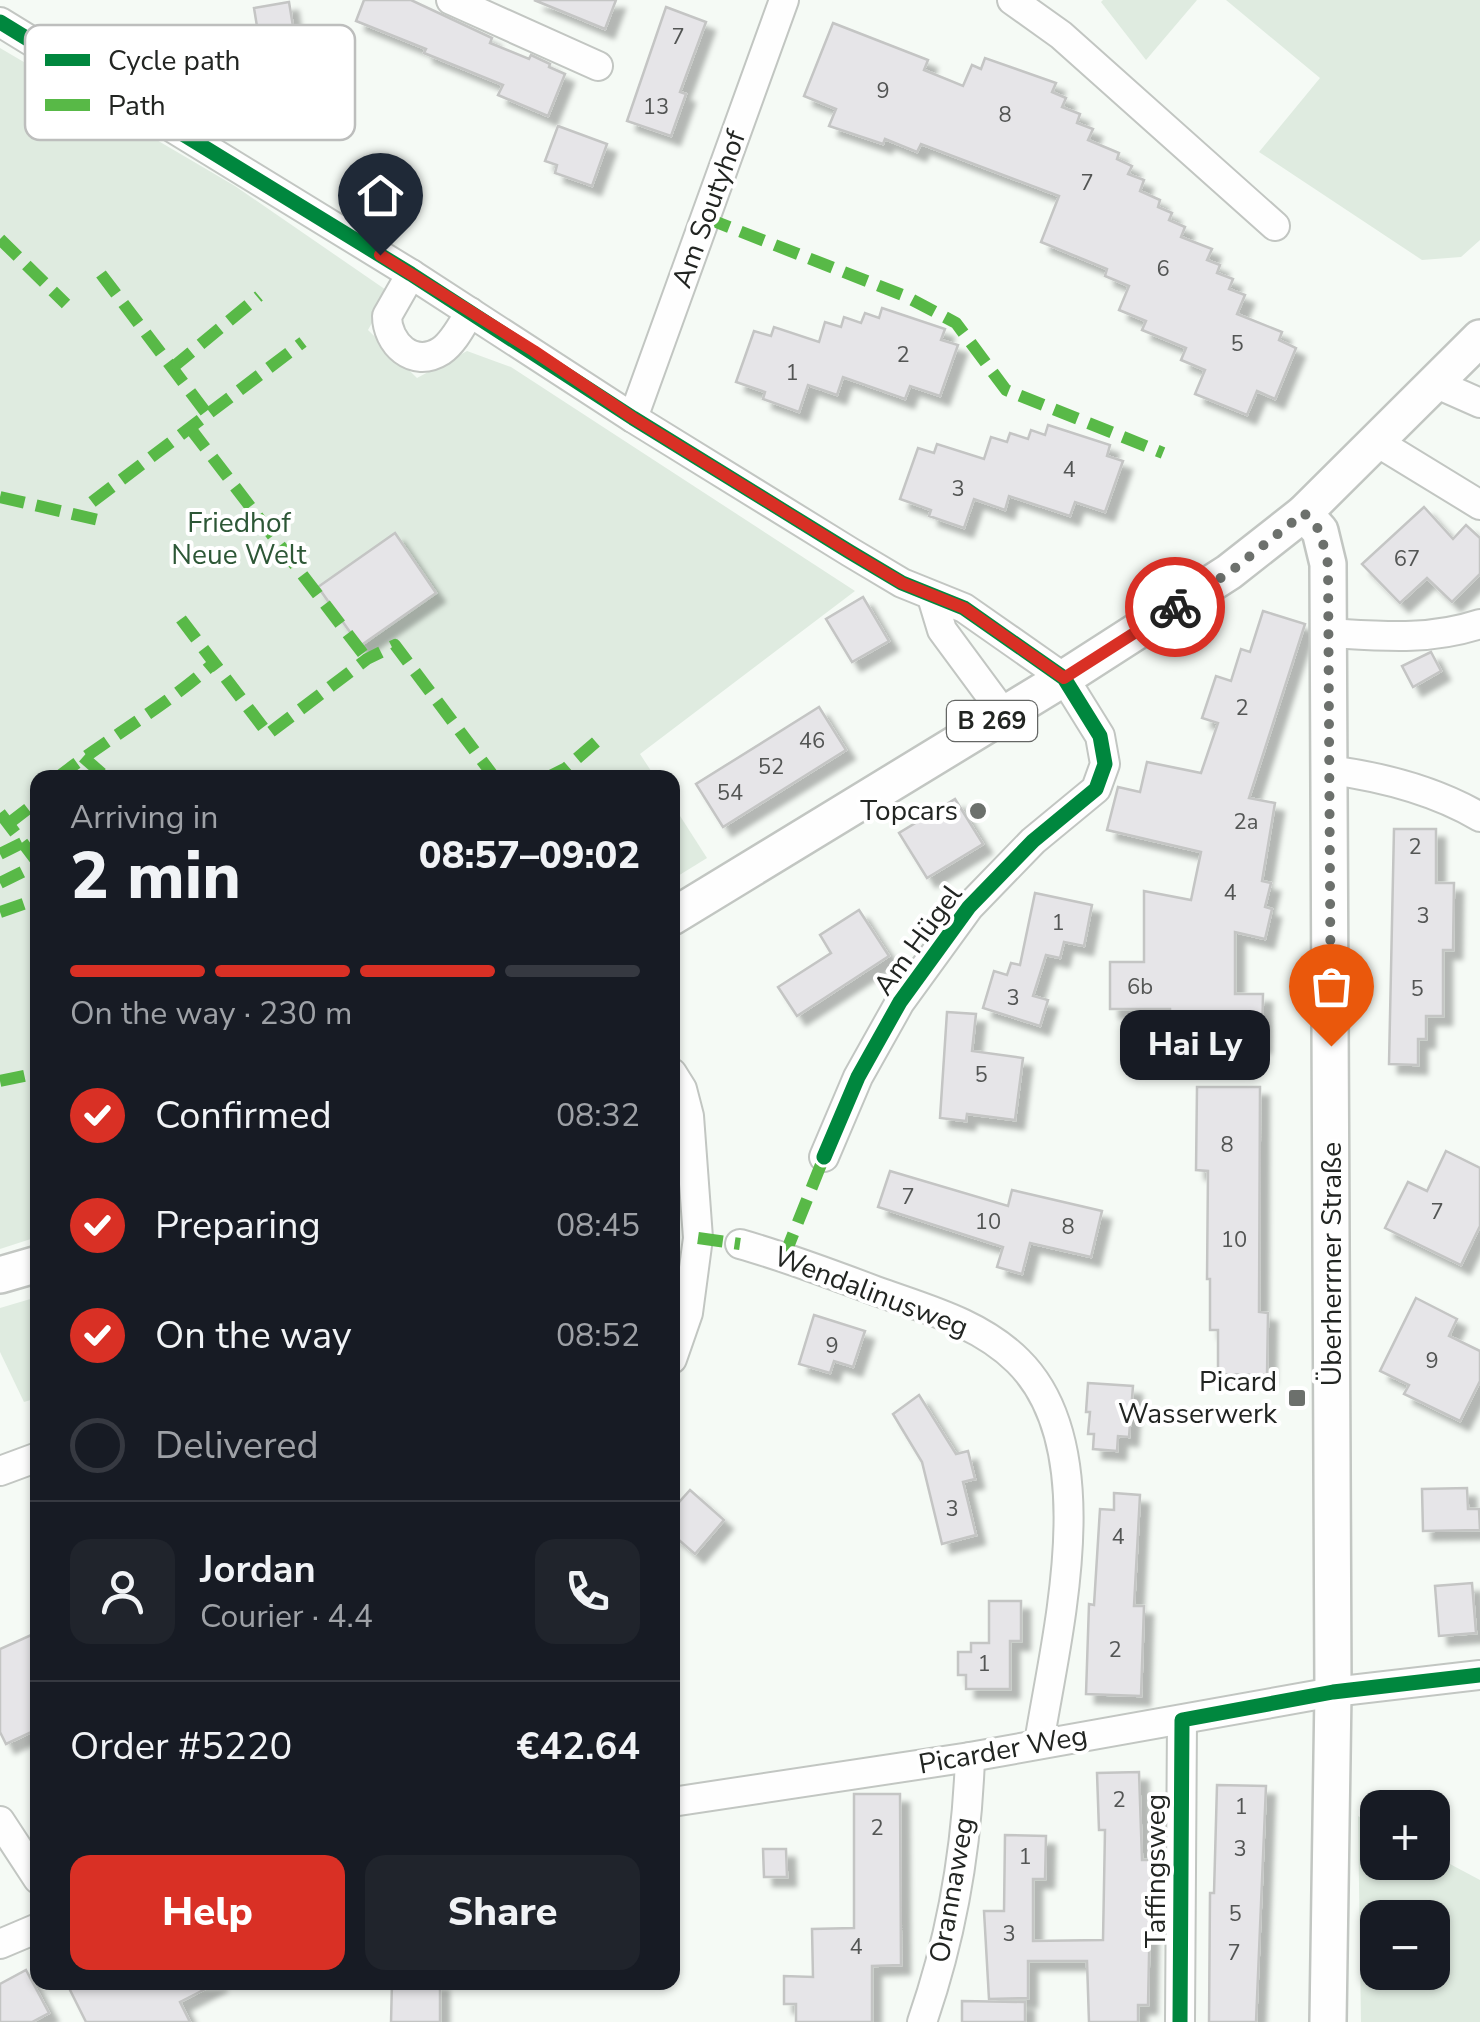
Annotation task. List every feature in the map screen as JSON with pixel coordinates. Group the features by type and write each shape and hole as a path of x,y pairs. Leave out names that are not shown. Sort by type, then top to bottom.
{"main road":[{"name":"B 269","path":"680,912 1230,572 1304,513 1438,384 1480,338"},
{"name":"Überherrner Straße","path":"1304,513 1320,531 1325,548 1329,633 1333,1692 1328,2022"},
{"path":"0,1275 30,1266"}],"street":[{"path":"452,0 598,66"},
{"name":"Am Soutyhof","path":"633,418 784,0"},
{"path":"1012,0 1061,35 1275,226"},
{"path":"0,22 25,37"},
{"path":"192,140 850,552 932,596 964,608 1064,678"},
{"path":"411,274 387,316 391,338 407,354 430,356 441,351 470,312"},
{"path":"1438,384 1480,403"},
{"path":"1377,442 1480,505"},
{"path":"932,596 942,630 1004,714"},
{"path":"1329,633 1407,638 1451,633 1480,624"},
{"name":"Am Hügel","path":"824,1156 858,1078 900,1002 970,907 1033,841 1096,789 1106,764 1100,736 1064,678"},
{"path":"1330,770 1378,776 1480,817"},
{"path":"680,1086 689,1116 698,1238 696,1274 680,1336"},
{"path":"680,1158 692,1177"},
{"name":"Wendalinusweg","path":"740,1244 950,1317 1004,1350 1039,1388 1065,1460 1068,1499 1061,1598 1039,1743"},
{"path":"0,1471 30,1460"},
{"name":"Picarder Weg","path":"680,1801 970,1757 1333,1692 1480,1675"},
{"name":"Taffingsweg","path":"1180,2022 1182,1720"},
{"name":"Orannaweg","path":"922,2022 960,1882 970,1757"},
{"path":"0,1820 30,1867"},
{"path":"0,1944 30,1931"}],"green space":[{"path":"1103,0 1197,0 1146,60"},
{"path":"1226,0 1480,0 1480,240 1461,257 1422,260 1259,152 1320,78"},
{"name":"Friedhof Neue Welt","path":"0,48 25,63 25,140 157,140 235,186 389,292 368,330 417,378 467,351 511,367 855,591 640,754 650,770 30,770 30,1239 0,1249"},
{"path":"680,816 707,858 680,874"},
{"path":"30,1299 30,1400 24,1402 0,1352 0,1308"},
{"path":"1358,1816 1360,1880 1450,1880 1450,1864 1480,1880 1480,2022 1361,2022 1361,1990 1450,1990 1450,1900 1360,1900 1360,1953"}],"building":[{"path":"364,0 411,0 492,38 490,43 550,64 549,67 565,74 548,116 498,95 503,85 356,21"},
{"path":"534,0 616,0 605,29"},
{"path":"289,2 293,25 257,25 254,8"},
{"path":"666,7 706,22 680,92 686,94 671,136 627,121"},
{"path":"833,23 928,60 924,70 963,86 972,65 981,69 985,58 1056,83 1052,92 1066,98 1062,107 1080,114 1077,123 1093,129 1088,140 1119,153 1117,159 1132,166 1128,174 1144,180 1140,191 1160,200 1158,207 1172,213 1169,220 1185,227 1181,237 1212,249 1207,260 1220,265 1217,273 1233,279 1229,289 1245,295 1237,314 1282,332 1279,340 1296,348 1275,399 1257,391 1247,415 1195,394 1205,370 1181,360 1186,348 1142,330 1146,321 1119,310 1129,286 1105,276 1107,269 1041,242 1059,196 921,144 917,152 885,139 883,144 829,126 836,109 804,96"},
{"path":"558,126 607,144 592,186 555,173 557,165 545,161"},
{"path":"882,308 945,329 941,340 958,345 940,396 910,386 905,399 843,377 837,395 808,385 799,412 763,399 765,392 736,382 754,331 771,336 774,327 819,342 825,322 841,327 844,317 861,323 865,313 879,318"},
{"path":"1048,425 1110,445 1107,456 1123,461 1105,512 1075,502 1070,516 1009,496 1005,510 974,499 964,528 929,516 931,510 900,499 918,448 934,453 937,444 984,459 991,437 1007,442 1010,433 1028,439 1031,430 1045,435"},
{"path":"1424,507 1453,539 1466,525 1480,538 1480,574 1452,602 1427,578 1400,603 1362,564"},
{"path":"395,533 436,593 360,646 318,587"},
{"path":"863,597 889,641 852,662 826,619"},
{"path":"1263,611 1305,624 1249,798 1275,803 1262,881 1271,883 1265,907 1272,909 1265,939 1235,932 1235,994 1263,994 1262,1044 1170,1044 1170,1009 1110,1009 1110,962 1144,962 1144,891 1191,900 1201,852 1107,830 1118,787 1140,792 1147,762 1201,773 1218,723 1202,718 1216,676 1231,681 1241,649 1250,652"},
{"path":"1431,652 1441,671 1413,687 1402,666"},
{"path":"819,707 846,750 723,827 696,784"},
{"path":"955,799 983,844 927,878 899,833"},
{"path":"1394,829 1436,829 1436,883 1454,883 1453,950 1443,950 1443,1016 1426,1016 1426,1039 1418,1039 1418,1065 1389,1064"},
{"path":"1035,893 1092,905 1084,946 1064,942 1060,958 1046,955 1033,996 1048,1000 1040,1026 983,1008 994,971 1007,975 1011,963 1020,965"},
{"path":"859,910 889,956 797,1016 778,987 831,953 820,935"},
{"path":"947,1012 976,1014 972,1051 1023,1058 1015,1120 967,1114 966,1121 940,1118"},
{"path":"1197,1087 1260,1087 1259,1312 1268,1313 1267,1375 1218,1374 1218,1330 1210,1330 1207,1279 1208,1171 1196,1170"},
{"path":"1446,1151 1480,1168 1480,1226 1461,1265 1385,1228 1408,1182 1427,1191"},
{"path":"890,1171 1008,1206 1012,1190 1102,1211 1091,1257 1030,1243 1022,1274 997,1267 1003,1247 878,1207"},
{"path":"1416,1298 1457,1319 1449,1336 1480,1351 1480,1381 1460,1421 1404,1394 1409,1385 1380,1371"},
{"path":"814,1315 865,1331 853,1367 834,1361 830,1373 799,1364"},
{"path":"1088,1383 1133,1386 1129,1437 1118,1436 1117,1451 1093,1449 1094,1434 1088,1434 1090,1412 1086,1412"},
{"path":"919,1395 956,1454 968,1451 975,1479 963,1482 976,1535 942,1544 922,1462 893,1414"},
{"path":"1467,1488 1468,1509 1479,1509 1480,1530 1423,1531 1422,1489"},
{"path":"690,1490 724,1520 695,1554 680,1541 680,1501"},
{"path":"1114,1493 1140,1495 1134,1606 1144,1606 1141,1696 1086,1694 1089,1604 1094,1605 1100,1509 1114,1510"},
{"path":"1472,1583 1476,1633 1439,1636 1435,1586"},
{"path":"989,1601 1021,1601 1021,1641 1010,1641 1010,1689 966,1689 966,1675 958,1675 958,1652 971,1652 971,1643 989,1643"},
{"path":"30,1636 30,1733 6,1744 0,1732 0,1649"},
{"path":"1139,1772 1142,1860 1151,1860 1148,2005 1138,2005 1138,2022 1089,2022 1087,1961 1028,1961 1028,1998 989,1999 984,1911 1004,1911 1005,1835 1046,1836 1045,1879 1033,1879 1033,1941 1103,1940 1105,1830 1099,1830 1097,1773"},
{"path":"1217,1785 1266,1786 1256,2022 1209,2022 1210,1893 1214,1893"},
{"path":"854,1794 900,1794 901,1965 872,1966 872,2022 796,2022 796,2004 784,2004 784,1976 813,1977 812,1929 854,1928"},
{"path":"763,1849 786,1849 787,1877 764,1877"},
{"path":"26,1970 30,1990 37,1990 49,2013 32,2022 0,2022 0,1984"},
{"path":"70,1990 203,1990 180,2002 190,2022 86,2022"},
{"path":"392,1990 440,1990 440,2022 391,2022"},
{"path":"962,2001 1025,2002 1025,2022 962,2022"}],"marked path":[{"path":"706,218 905,296 956,323 1006,390 1163,453"},
{"path":"0,239 66,304"},
{"path":"101,274 207,414"},
{"path":"172,368 259,296"},
{"path":"92,502 303,342"},
{"path":"190,428 367,659"},
{"path":"0,497 107,522"},
{"path":"181,619 268,734 367,659 395,645 489,770"},
{"path":"68,770 214,663"},
{"path":"562,770 604,735"},
{"path":"83,757 98,770"},
{"path":"8,824 30,807"},
{"path":"0,813 30,852"},
{"path":"0,854 22,843"},
{"path":"0,883 30,868"},
{"path":"0,912 30,902"},
{"path":"0,1081 30,1075"},
{"path":"784,1257 824,1157"},
{"path":"698,1238 740,1244"}],"cycle path":[{"path":"0,22 25,37"},
{"path":"192,140 850,552 902,583 964,608 1064,678 1100,736 1105,764 1096,789 1033,841 969,907 900,1002 858,1077 824,1157"},
{"path":"1180,2022 1182,1720 1333,1692 1480,1675"}],"way so far":[{"path":"1175,607 1230,572 1304,513 1320,531 1328,564 1331,1046"}],"place":[{"name":"Topcars","path":"978,811"},
{"name":"Hai Ly","path":"1331,1046"},
{"name":"Picard Wasserwerk","path":"1297,1398"}],"route":[{"path":"380,255 850,552 902,583 964,608 1064,678 1175,607"}]}
